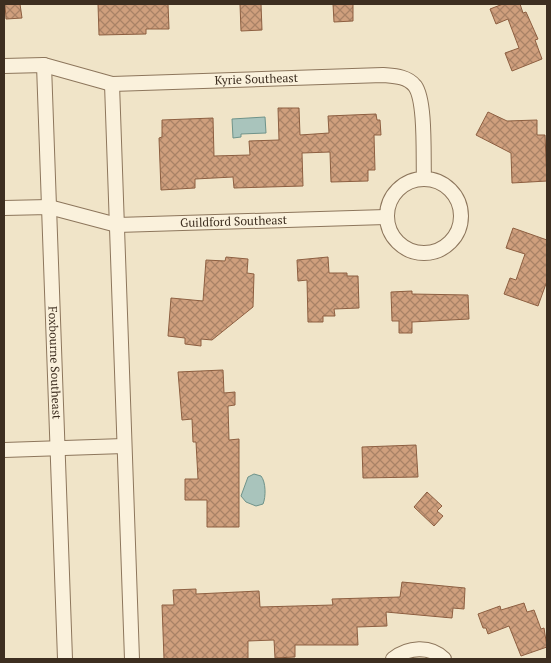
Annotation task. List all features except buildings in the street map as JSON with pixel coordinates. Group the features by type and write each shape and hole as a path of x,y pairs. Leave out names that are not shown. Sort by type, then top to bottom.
{"street":[{"name":"Kyrie Southeast","path":"4,66 44,65 112,84 383,75 404,77 415,86 421,106 424,179"},
{"name":"Foxbourne Southeast","path":"44,65 65,659"},
{"path":"112,84 132,659"},
{"path":"424,179 440,182 453,192 460,206 461,222 456,237 444,248 429,254 413,253 399,245 389,232 386,217 389,202 397,190 409,182 424,179"},
{"name":"Guildford Southeast","path":"4,208 49,207 117,225 386,217"},
{"path":"4,450 124,446"},
{"path":"393,659 406,650 423,648 440,655 444,659"}],"water":[{"path":"265,117 266,133 241,134 241,137 233,138 232,119"},
{"path":"254,474 261,476 265,490 263,504 256,506 246,502 241,496 248,477"}]}
